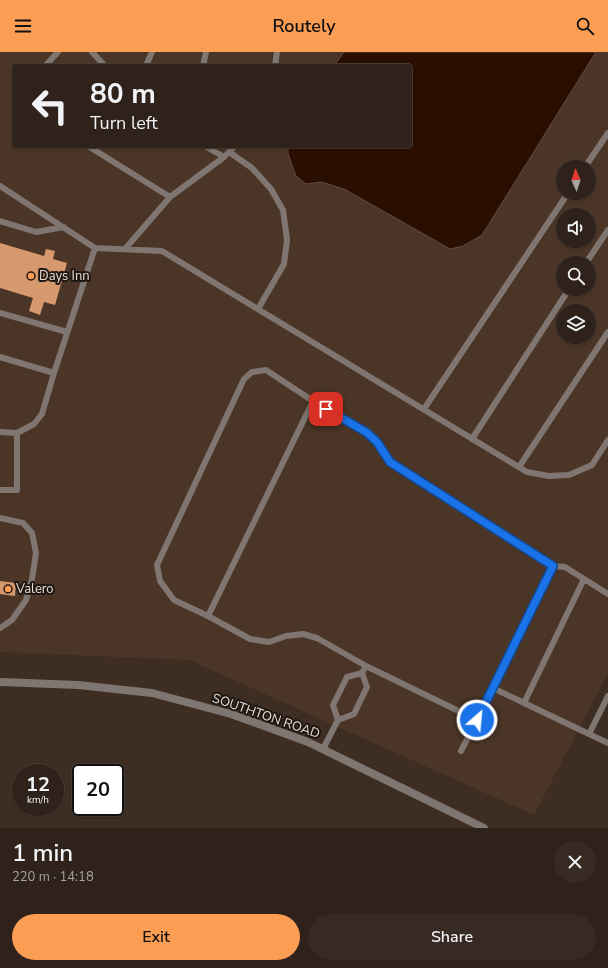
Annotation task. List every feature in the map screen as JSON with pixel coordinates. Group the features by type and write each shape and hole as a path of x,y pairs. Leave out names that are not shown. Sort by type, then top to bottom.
{"street":[{"name":"SOUTHTON ROAD","path":"0,682 78,685 152,694 231,714 308,742 484,828"}],"lane":[{"path":"47,64 58,52"},
{"path":"92,52 103,64"},
{"path":"147,64 152,52"},
{"path":"203,64 206,52"},
{"path":"275,64 277,52"},
{"path":"590,160 608,133"},
{"path":"91,148 170,197"},
{"path":"208,148 224,157"},
{"path":"124,249 170,197 224,157 233,148"},
{"path":"229,152 252,168 271,189 283,210 287,240 284,264 258,309"},
{"path":"0,186 95,248 162,251 527,472 549,476 569,475 592,464 608,440"},
{"path":"424,409 563,200"},
{"path":"0,222 36,232 64,227"},
{"path":"591,256 608,230"},
{"path":"0,432 17,433 34,424 42,414 54,372 95,248"},
{"path":"472,439 565,296"},
{"path":"0,313 67,332"},
{"path":"519,467 608,332"},
{"path":"0,358 54,372"},
{"path":"477,720 366,666 317,638 303,634 286,636 269,642 250,639 208,616 174,600 160,581 157,565 244,379 252,372 266,370 313,402 366,432 377,442 390,462 553,566 565,567 608,594"},
{"path":"208,616 313,402"},
{"path":"0,490 17,490 17,433"},
{"path":"0,518 23,523 32,532 36,553 32,579 26,600 12,620 0,628"},
{"path":"461,751 553,566"},
{"path":"524,703 584,579"},
{"path":"338,720 334,705 347,677 362,673 366,666"},
{"path":"323,749 338,720 354,714 367,686 362,673"},
{"path":"493,688 608,743"},
{"path":"589,734 608,696"}],"shaded area":[{"path":"0,52 608,52 608,673 534,815 189,660 0,652"},
{"path":"344,52 596,52 482,235 463,246 450,249 346,190 322,182 306,184 296,176 288,154 288,148 412,148 412,64 335,64"}],"building":[{"name":"Days Inn","path":"0,243 44,256 46,249 55,251 53,259 67,263 55,305 44,302 40,315 29,311 33,298 0,288"},
{"name":"Valero","path":"0,581 16,583 15,596 0,594"}],"place":[{"name":"Days Inn","path":"31,276"},
{"name":"Valero","path":"8,589"}],"route":[{"path":"326,409 366,432 377,442 390,462 553,566 477,720"}]}
